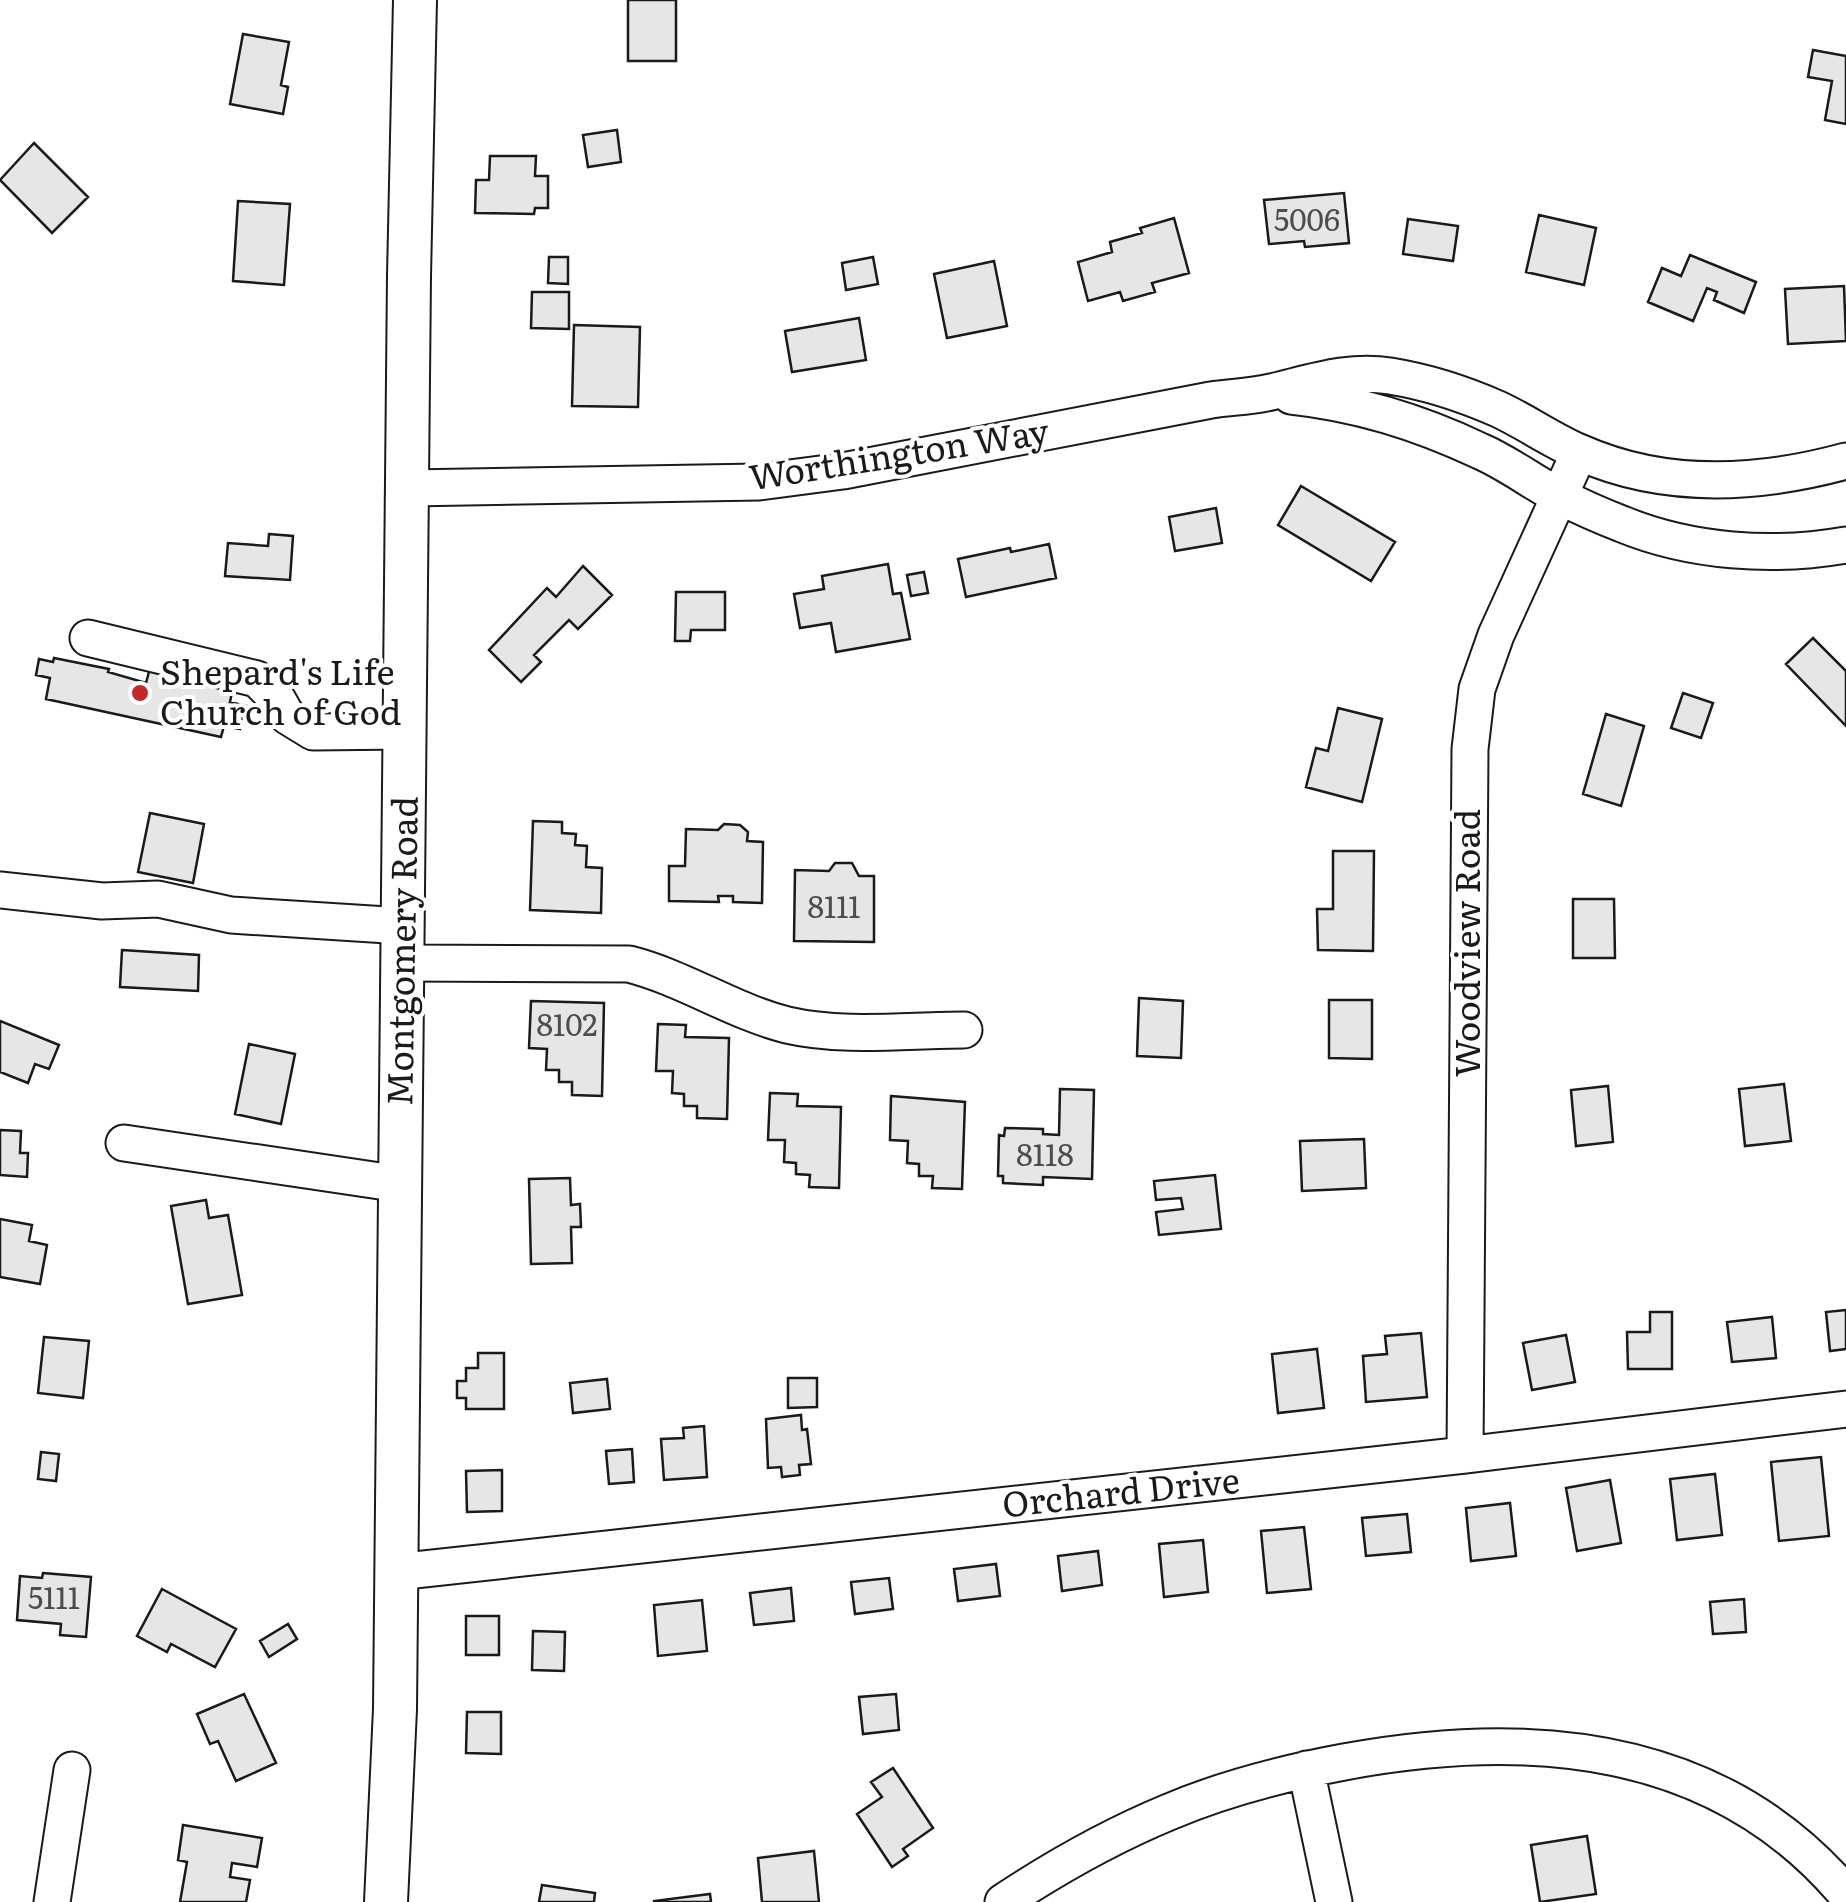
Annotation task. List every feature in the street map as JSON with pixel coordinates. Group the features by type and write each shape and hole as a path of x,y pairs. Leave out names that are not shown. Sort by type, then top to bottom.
{"main road":[{"name":"Montgomery Road","path":"386,1902 394,1729 416,0"}],"street":[{"name":"Worthington Way","path":"409,488 759,482 843,471 1210,400 1266,394 1340,375 1386,375 1432,384 1496,408 1580,453 1649,475 1700,481 1747,479 1846,462"},
{"name":"Worthington Way","path":"1266,394 1337,401 1371,410 1481,451 1559,496 1625,526 1692,545 1751,551 1846,546"},
{"name":"Woodview Road","path":"1464,1455 1470,749 1478,688 1496,634 1580,453"},
{"path":"88,638 257,680 278,700 287,716 313,732 406,731"},
{"path":"0,890 102,900 158,899 402,945 629,964 664,974 758,1016 823,1030 964,1030"},
{"path":"124,1143 400,1184"},
{"name":"Orchard Drive","path":"396,1572 1464,1455 1846,1409"},
{"path":"1003,1902 1110,1838 1234,1788 1404,1751 1495,1745 1572,1748 1642,1764 1714,1791 1774,1828 1828,1872 1846,1894"},
{"path":"52,1902 72,1770"},
{"path":"1306,1770 1334,1902"}],"building":[{"path":"628,0 676,0 676,61 628,61"},
{"path":"243,34 289,42 281,85 288,87 283,114 230,104"},
{"path":"1813,50 1846,56 1846,124 1825,120 1832,81 1808,77"},
{"path":"617,130 621,162 588,167 583,135"},
{"path":"34,143 88,197 52,233 0,180"},
{"path":"490,156 536,156 535,176 548,176 548,208 535,208 534,214 475,213 476,180 489,180"},
{"path":"1344,193 1349,243 1305,247 1304,241 1269,244 1264,200"},
{"path":"238,201 290,204 284,285 233,281"},
{"path":"1539,215 1596,228 1584,285 1526,272"},
{"path":"1174,218 1189,273 1152,283 1155,292 1123,301 1120,292 1088,301 1078,262 1112,252 1110,242 1142,233 1140,228"},
{"path":"1408,219 1458,226 1453,261 1403,254"},
{"path":"1690,255 1756,282 1744,313 1714,300 1717,292 1707,288 1693,321 1648,302 1662,268 1681,276"},
{"path":"549,257 568,257 568,284 548,283"},
{"path":"873,257 878,284 846,290 842,263"},
{"path":"994,261 1007,326 947,338 934,274"},
{"path":"1844,286 1846,341 1788,344 1785,289"},
{"path":"532,292 569,292 569,329 531,328"},
{"path":"859,318 866,360 792,372 785,331"},
{"path":"574,325 640,327 638,407 572,406"},
{"path":"1301,486 1395,542 1371,581 1278,525"},
{"path":"1216,508 1222,543 1175,551 1169,517"},
{"path":"269,534 293,536 290,580 225,576 228,543 268,546"},
{"path":"1049,544 1056,578 966,597 958,559"},
{"path":"888,564 893,594 901,593 910,639 836,652 831,623 800,628 794,594 824,589 822,576"},
{"path":"583,566 612,595 578,629 569,620 534,655 541,662 521,682 489,650 547,588 556,597"},
{"path":"924,572 928,593 911,596 907,575"},
{"path":"676,592 725,592 725,630 691,630 690,641 675,641"},
{"path":"1813,638 1846,671 1846,726 1786,664"},
{"name":"Shepard's Life Church of God","path":"54,658 109,669 108,672 146,683 150,668 233,687 230,702 246,706 240,729 224,726 221,737 46,699 50,678 36,675 39,659 53,662"},
{"path":"1683,693 1713,703 1701,738 1671,728"},
{"path":"1338,708 1382,719 1362,802 1306,787 1316,748 1328,751"},
{"path":"1606,714 1644,726 1621,806 1583,794"},
{"path":"150,813 204,824 193,883 138,872"},
{"path":"533,821 562,822 562,833 576,834 575,845 587,846 586,867 602,868 601,913 530,910"},
{"path":"724,824 740,825 748,832 747,841 763,842 762,903 733,902 733,896 718,896 719,902 669,901 669,866 685,866 686,829 718,830"},
{"path":"1333,851 1374,851 1373,951 1318,950 1317,909 1333,909"},
{"path":"835,863 852,863 859,876 874,876 874,942 794,941 795,870 829,871"},
{"path":"1573,899 1614,899 1615,958 1573,958"},
{"path":"122,950 199,955 198,991 120,987"},
{"path":"1139,998 1183,1001 1181,1058 1137,1056"},
{"path":"1329,1000 1372,1000 1372,1059 1329,1058"},
{"path":"531,1001 604,1003 602,1096 572,1095 572,1082 559,1082 559,1070 546,1070 547,1049 529,1048"},
{"path":"0,1021 59,1045 49,1069 35,1064 28,1083 0,1072"},
{"path":"658,1024 686,1025 685,1037 729,1038 727,1119 697,1118 697,1106 684,1106 684,1094 672,1093 673,1071 656,1071"},
{"path":"249,1044 295,1054 281,1124 235,1114"},
{"path":"1784,1084 1791,1141 1745,1146 1739,1089"},
{"path":"1608,1086 1613,1142 1576,1146 1571,1090"},
{"path":"1060,1089 1094,1090 1092,1179 1043,1177 1043,1185 1003,1183 1003,1176 998,1176 999,1135 1004,1136 1005,1128 1043,1129 1043,1134 1059,1135"},
{"path":"770,1093 798,1094 797,1106 841,1107 839,1188 809,1187 810,1175 796,1174 796,1163 784,1162 785,1140 768,1140"},
{"path":"891,1096 965,1102 962,1189 932,1188 933,1176 919,1176 919,1164 907,1163 908,1141 890,1140"},
{"path":"0,1130 21,1131 20,1153 28,1153 27,1177 0,1175"},
{"path":"1364,1139 1366,1188 1302,1191 1300,1141"},
{"path":"1215,1175 1221,1229 1159,1235 1156,1212 1183,1209 1181,1198 1156,1200 1154,1181"},
{"path":"570,1178 571,1205 580,1204 581,1227 571,1227 572,1263 531,1264 529,1179"},
{"path":"206,1200 209,1218 228,1215 242,1295 188,1304 171,1206"},
{"path":"0,1219 32,1225 29,1241 47,1245 40,1284 0,1277"},
{"path":"1846,1310 1846,1349 1830,1351 1826,1312"},
{"path":"1650,1312 1672,1312 1672,1369 1628,1369 1627,1332 1650,1332"},
{"path":"1772,1317 1776,1358 1732,1362 1727,1322"},
{"path":"1421,1333 1427,1397 1366,1402 1363,1356 1387,1354 1385,1336"},
{"path":"1566,1335 1575,1382 1532,1390 1523,1343"},
{"path":"44,1337 89,1341 83,1398 38,1393"},
{"path":"1317,1349 1324,1408 1278,1413 1272,1354"},
{"path":"478,1353 504,1353 504,1409 466,1409 466,1398 457,1398 457,1381 466,1381 466,1368 478,1368"},
{"path":"788,1378 817,1378 817,1407 788,1408"},
{"path":"607,1379 610,1409 573,1413 570,1383"},
{"path":"801,1415 802,1430 807,1429 811,1464 799,1465 800,1475 782,1477 781,1467 768,1468 766,1419"},
{"path":"704,1426 707,1477 664,1480 661,1439 684,1438 683,1428"},
{"path":"632,1449 634,1482 609,1484 606,1451"},
{"path":"41,1452 59,1454 56,1481 38,1479"},
{"path":"1821,1457 1829,1536 1779,1541 1771,1462"},
{"path":"502,1470 502,1511 467,1512 466,1471"},
{"path":"1715,1474 1722,1535 1677,1540 1670,1479"},
{"path":"1610,1480 1621,1543 1577,1551 1566,1488"},
{"path":"1510,1503 1516,1556 1471,1561 1466,1508"},
{"path":"1407,1514 1411,1552 1366,1556 1362,1518"},
{"path":"1304,1527 1311,1589 1267,1593 1261,1531"},
{"path":"1203,1540 1208,1592 1164,1597 1159,1544"},
{"path":"1098,1551 1102,1585 1062,1591 1058,1556"},
{"path":"996,1564 1000,1596 958,1601 954,1569"},
{"path":"43,1573 91,1577 86,1637 60,1635 61,1624 17,1620 20,1576 42,1578"},
{"path":"889,1578 893,1609 855,1614 851,1582"},
{"path":"791,1588 794,1621 754,1625 750,1593"},
{"path":"162,1589 236,1629 215,1667 171,1644 167,1652 137,1636"},
{"path":"1744,1599 1746,1632 1713,1634 1710,1602"},
{"path":"702,1600 707,1651 658,1656 654,1605"},
{"path":"466,1616 499,1616 499,1655 466,1655"},
{"path":"288,1624 297,1639 269,1657 260,1641"},
{"path":"533,1631 565,1632 564,1671 532,1670"},
{"path":"244,1694 276,1763 236,1781 218,1741 210,1744 197,1714"},
{"path":"896,1694 899,1730 863,1734 859,1697"},
{"path":"467,1712 501,1712 501,1754 466,1753"},
{"path":"893,1768 933,1828 903,1849 908,1856 892,1867 857,1814 882,1797 871,1782"},
{"path":"183,1825 262,1838 257,1867 232,1863 230,1877 250,1880 246,1902 180,1902 187,1862 178,1860"},
{"path":"1587,1836 1596,1894 1540,1902 1531,1845"},
{"path":"814,1851 819,1902 762,1902 758,1858"},
{"path":"542,1885 595,1893 594,1902 539,1902"},
{"path":"710,1894 711,1902 654,1902 654,1901"}],"place":[{"name":"Shepard's Life Church of God","path":"140,693"}]}
